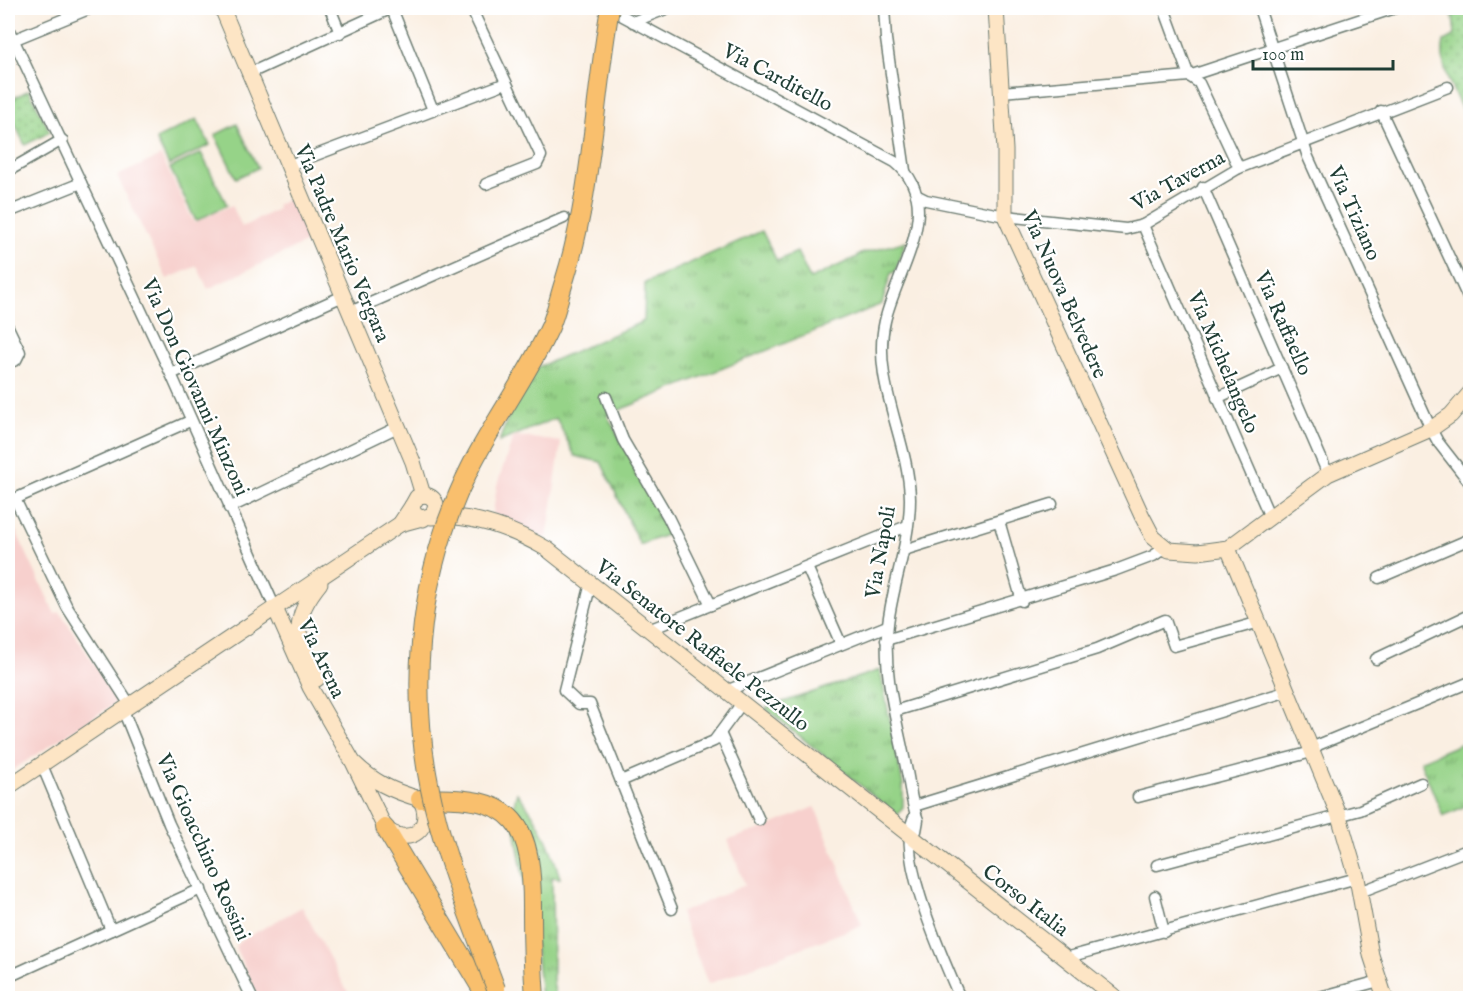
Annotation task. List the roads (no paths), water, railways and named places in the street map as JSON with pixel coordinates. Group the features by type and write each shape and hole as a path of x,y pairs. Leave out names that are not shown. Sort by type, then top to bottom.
{"highway":[{"path":"494,995 439,825 426,770 419,720 418,668 422,619 431,572 471,467 550,326 574,249 589,167 609,8"},
{"path":"420,799 463,798 484,802 506,813 517,824 526,839 531,861 535,999"},
{"path":"385,828 494,995"}],"street":[{"path":"12,46 91,8"},
{"name":"Via Padre Mario Vergara","path":"222,8 413,462 424,501"},
{"path":"330,8 340,33"},
{"path":"248,74 392,8 433,110"},
{"path":"471,8 540,150 541,159 537,164 486,184"},
{"name":"Via Carditello","path":"609,8 876,152 905,171"},
{"path":"633,22 668,8"},
{"path":"884,8 886,39 905,171 916,195"},
{"name":"Via Nuova Belvedere","path":"996,8 1002,92 1005,216 1160,545"},
{"path":"1164,8 1189,76 1199,83 1239,168"},
{"name":"Via Tiziano","path":"1259,8 1303,142 1431,429 1438,442 1466,470 1470,483"},
{"path":"1002,92 1189,76 1395,8"},
{"name":"Via Don Giovanni Minzoni","path":"8,28 12,46 62,140 171,374 275,608"},
{"path":"287,166 506,83"},
{"name":"Via Taverna","path":"916,195 926,200 1005,216 1126,229 1143,225 1203,187 1239,168 1448,87"},
{"path":"1382,111 1470,302"},
{"path":"8,171 62,140"},
{"path":"11,211 81,183"},
{"name":"Via Raffaello","path":"1203,187 1328,474"},
{"name":"Via Napoli","path":"910,836 918,827 895,711 886,640 892,594 904,550 910,499 903,447 883,374 884,322 900,271 917,232 916,195"},
{"path":"350,312 564,218"},
{"name":"Via Michelangelo","path":"1143,225 1269,515"},
{"path":"171,374 343,296"},
{"path":"8,327 20,352 16,360 8,363"},
{"path":"1217,398 1282,368"},
{"path":"886,640 1022,601 1116,570 1142,558 1160,545 1180,553 1228,548 1269,515 1328,474 1431,429 1451,415 1470,393"},
{"path":"606,397 623,440 668,517 711,605"},
{"path":"11,501 190,421"},
{"path":"229,508 398,427"},
{"name":"Via Gioacchino Rossini","path":"11,501 67,607 127,708 169,824 252,999"},
{"path":"424,501 414,514 427,518"},
{"path":"400,524 427,518 436,510 424,501"},
{"path":"8,787 400,524 424,501"},
{"name":"Via Senatore Raffaele Pezzullo","path":"424,501 455,515 486,522 528,538 547,549 910,836"},
{"path":"904,550 1052,504"},
{"name":"Via Senatore Raffaele Pezzullo","path":"427,518 455,515"},
{"path":"999,521 1022,601"},
{"path":"651,629 907,526"},
{"path":"1379,578 1470,539"},
{"path":"1228,548 1339,816 1359,885 1379,981 1385,999"},
{"path":"807,567 841,644"},
{"name":"Via Arena","path":"327,573 312,594 299,625 331,725"},
{"path":"591,582 564,690 579,704 590,704 672,909"},
{"name":"Via Arena","path":"275,608 310,687 353,762"},
{"path":"1376,659 1467,616 1470,625"},
{"path":"895,711 1097,649 1165,620 1174,646 1260,622"},
{"path":"726,691 888,626"},
{"path":"1138,797 1312,752 1318,745 1470,682"},
{"path":"915,810 1288,691"},
{"path":"621,781 714,741 742,703"},
{"path":"720,733 759,820"},
{"path":"353,762 368,777 391,791 420,799 425,808 426,819 422,828 413,835 403,837 385,828 353,762"},
{"path":"42,765 111,930"},
{"path":"1157,865 1339,816 1421,783"},
{"path":"910,836 918,891 930,928 960,999"},
{"name":"Corso Italia","path":"910,836 1116,999"},
{"path":"1065,958 1359,885 1470,849"},
{"path":"8,977 201,889"},
{"path":"1155,896 1164,932"},
{"path":"1316,999 1379,981"}]}
